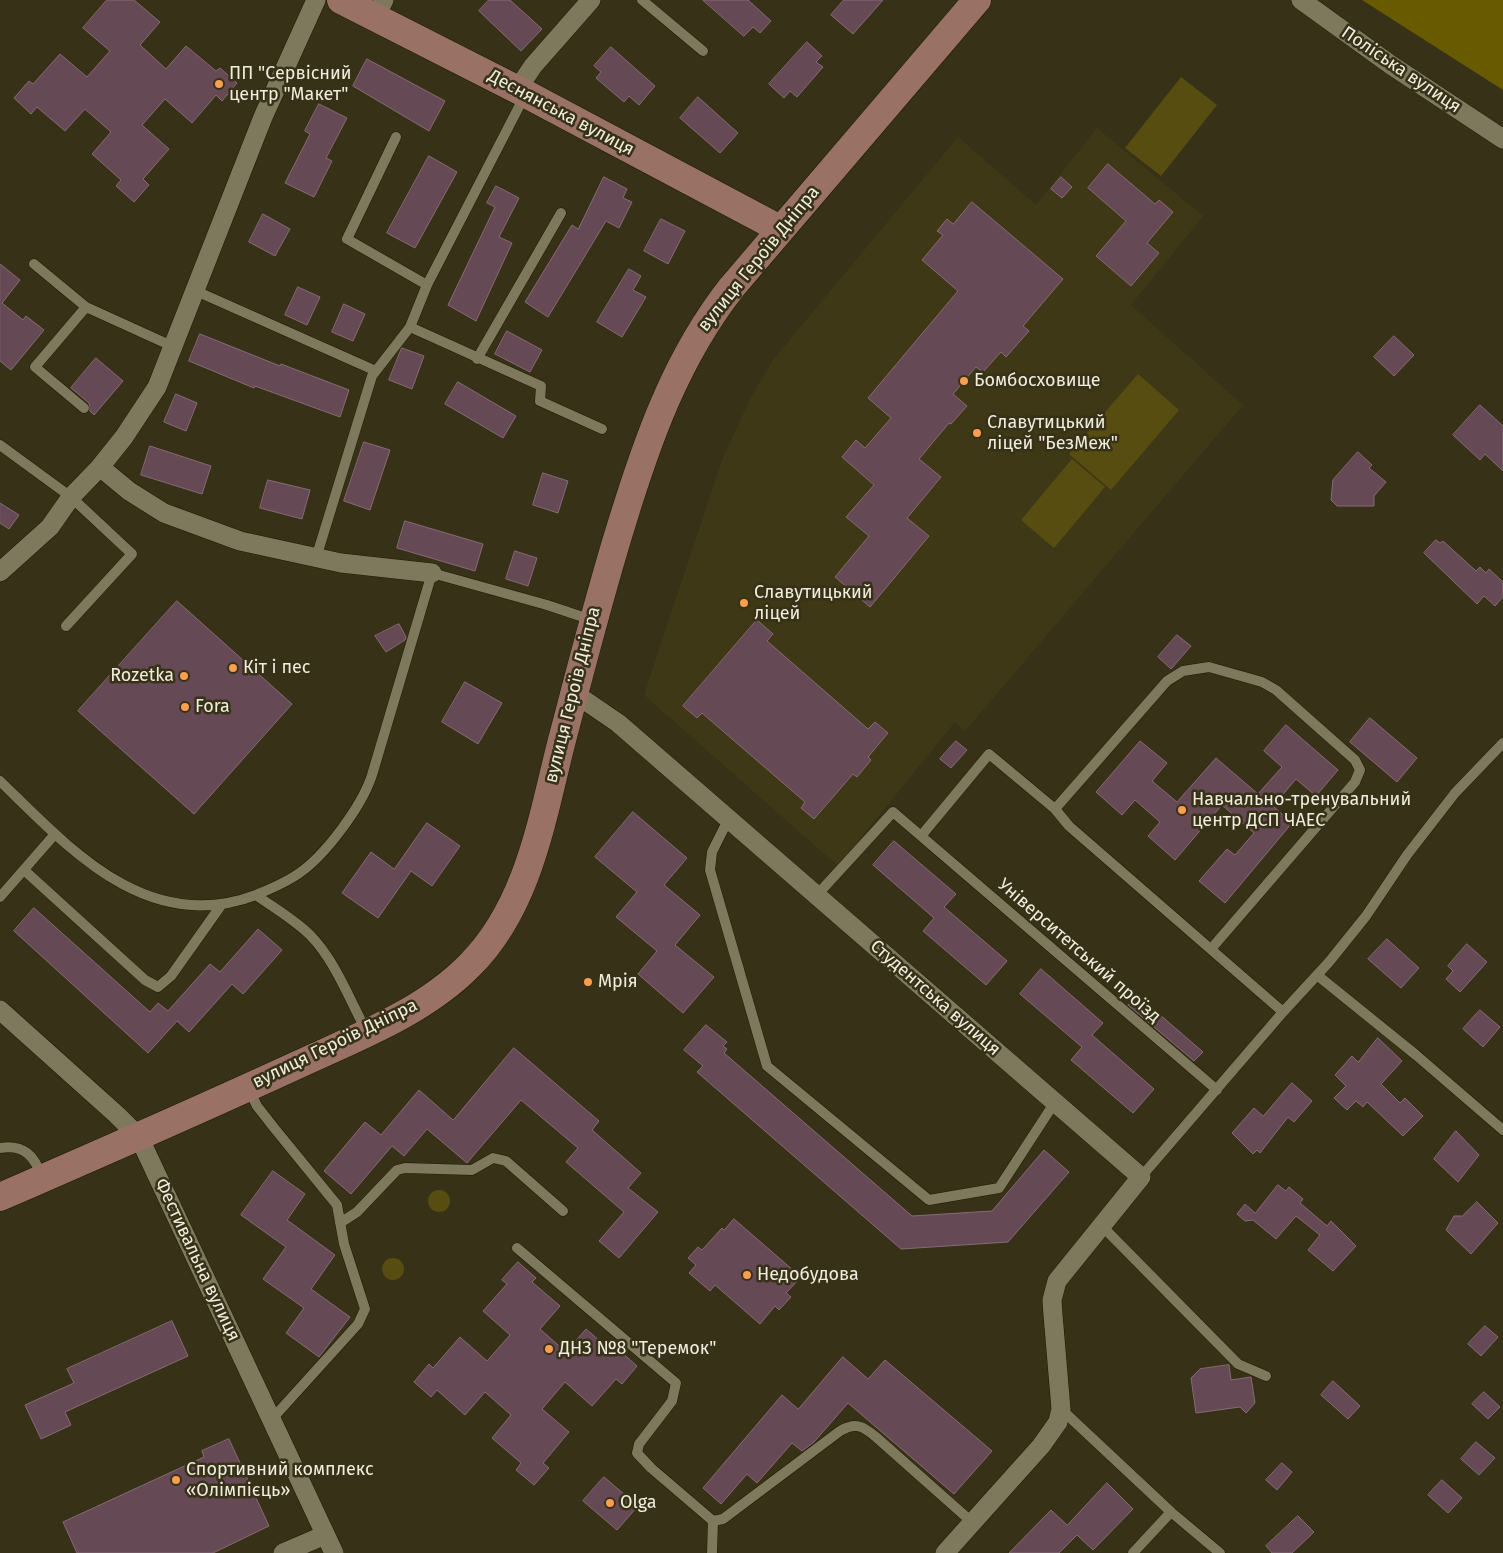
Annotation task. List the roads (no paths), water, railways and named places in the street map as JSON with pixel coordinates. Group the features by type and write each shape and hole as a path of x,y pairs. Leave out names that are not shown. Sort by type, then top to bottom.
{"street":[{"path":"0,572 50,527 71,496 100,467 124,437 151,397 174,347 260,126 316,0"},
{"name":"Деснянська вулиця","path":"341,0 379,9 521,92 780,229"},
{"path":"521,92 533,66 590,0"},
{"name":"вулиця Героїв Дніпра","path":"0,1197 139,1137 367,1033 415,1007 452,981 471,964 499,930 524,882 592,620 646,444 676,375 710,316 780,229 977,0"},
{"name":"Поліська вулиця","path":"1300,0 1405,75 1503,139"},
{"path":"100,467 129,491 164,513 240,541 341,563 432,573"},
{"name":"Студентська вулиця","path":"574,693 618,723 1142,1177"},
{"name":"Фестивальна вулиця","path":"0,1010 139,1137 334,1553"},
{"path":"945,1553 973,1524 1048,1437 1058,1422 1061,1409 1053,1315 1054,1289 1060,1275 1142,1177"},
{"path":"283,1553 325,1535"}],"lane":[{"path":"642,0 703,51"},
{"path":"316,558 372,376 410,327 427,285 521,92"},
{"path":"396,137 347,239 427,285"},
{"path":"477,359 561,213"},
{"path":"34,264 86,308 174,347"},
{"path":"196,291 376,371"},
{"path":"84,408 35,367 86,308"},
{"path":"410,327 477,359 541,386 540,402 602,429"},
{"path":"0,445 71,496 132,554 66,626"},
{"path":"0,781 55,834 95,868 136,891 178,903 222,904 237,902 280,885 309,865 363,798 372,775 432,573 547,605 592,620"},
{"path":"1055,809 1167,681 1173,676 1192,668 1208,667 1271,686 1355,760 1360,770 1355,782 1211,948"},
{"path":"1142,1177 1317,975 1366,916 1406,855 1455,793 1503,743"},
{"path":"921,836 989,754 1055,809 1069,826 1283,1012"},
{"name":"Університетський проїзд","path":"817,895 893,812 1217,1090"},
{"path":"729,818 712,852 710,870 766,1066 929,1200 999,1188 1055,1102"},
{"path":"0,898 55,834"},
{"path":"24,870 144,980 158,987 171,976 222,904"},
{"path":"256,895 300,927 318,944 335,971 367,1033"},
{"path":"1317,975 1416,1055 1503,1130"},
{"path":"248,1088 257,1106 274,1129 334,1200 344,1244 364,1304 364,1314 358,1324 272,1419"},
{"path":"0,1148 17,1147 27,1152 35,1160 42,1178"},
{"path":"340,1223 358,1212 397,1170 405,1168 472,1170 493,1158 500,1158 506,1162 563,1211"},
{"path":"1101,1225 1238,1364 1266,1376"},
{"path":"517,1248 676,1383 672,1401 639,1444 637,1452 651,1468 713,1521"},
{"path":"1061,1409 1171,1512 1220,1553"},
{"path":"713,1521 723,1519 840,1431 853,1425 868,1430 973,1524"},
{"path":"1133,1553 1171,1512"},
{"path":"712,1553 713,1521"}],"place":[{"name":"ПП \"Сервісний центр \"Макет\"","path":"219,84"},
{"name":"Бомбосховище","path":"964,381"},
{"name":"Славутицький ліцей \"БезМеж\"","path":"977,433"},
{"name":"Славутицький ліцей","path":"744,603"},
{"name":"Кіт і пес","path":"233,668"},
{"name":"Rozetka","path":"184,676"},
{"name":"Fora","path":"185,707"},
{"name":"Навчально-тренувальний центр ДСП ЧАЕС","path":"1182,810"},
{"name":"Мрiя","path":"588,982"},
{"name":"Недобудова","path":"747,1275"},
{"name":"ДНЗ №8 \"Теремок\"","path":"549,1349"},
{"name":"Спортивний комплекс «Олімпієць»","path":"176,1480"},
{"name":"Olga","path":"610,1503"}]}
